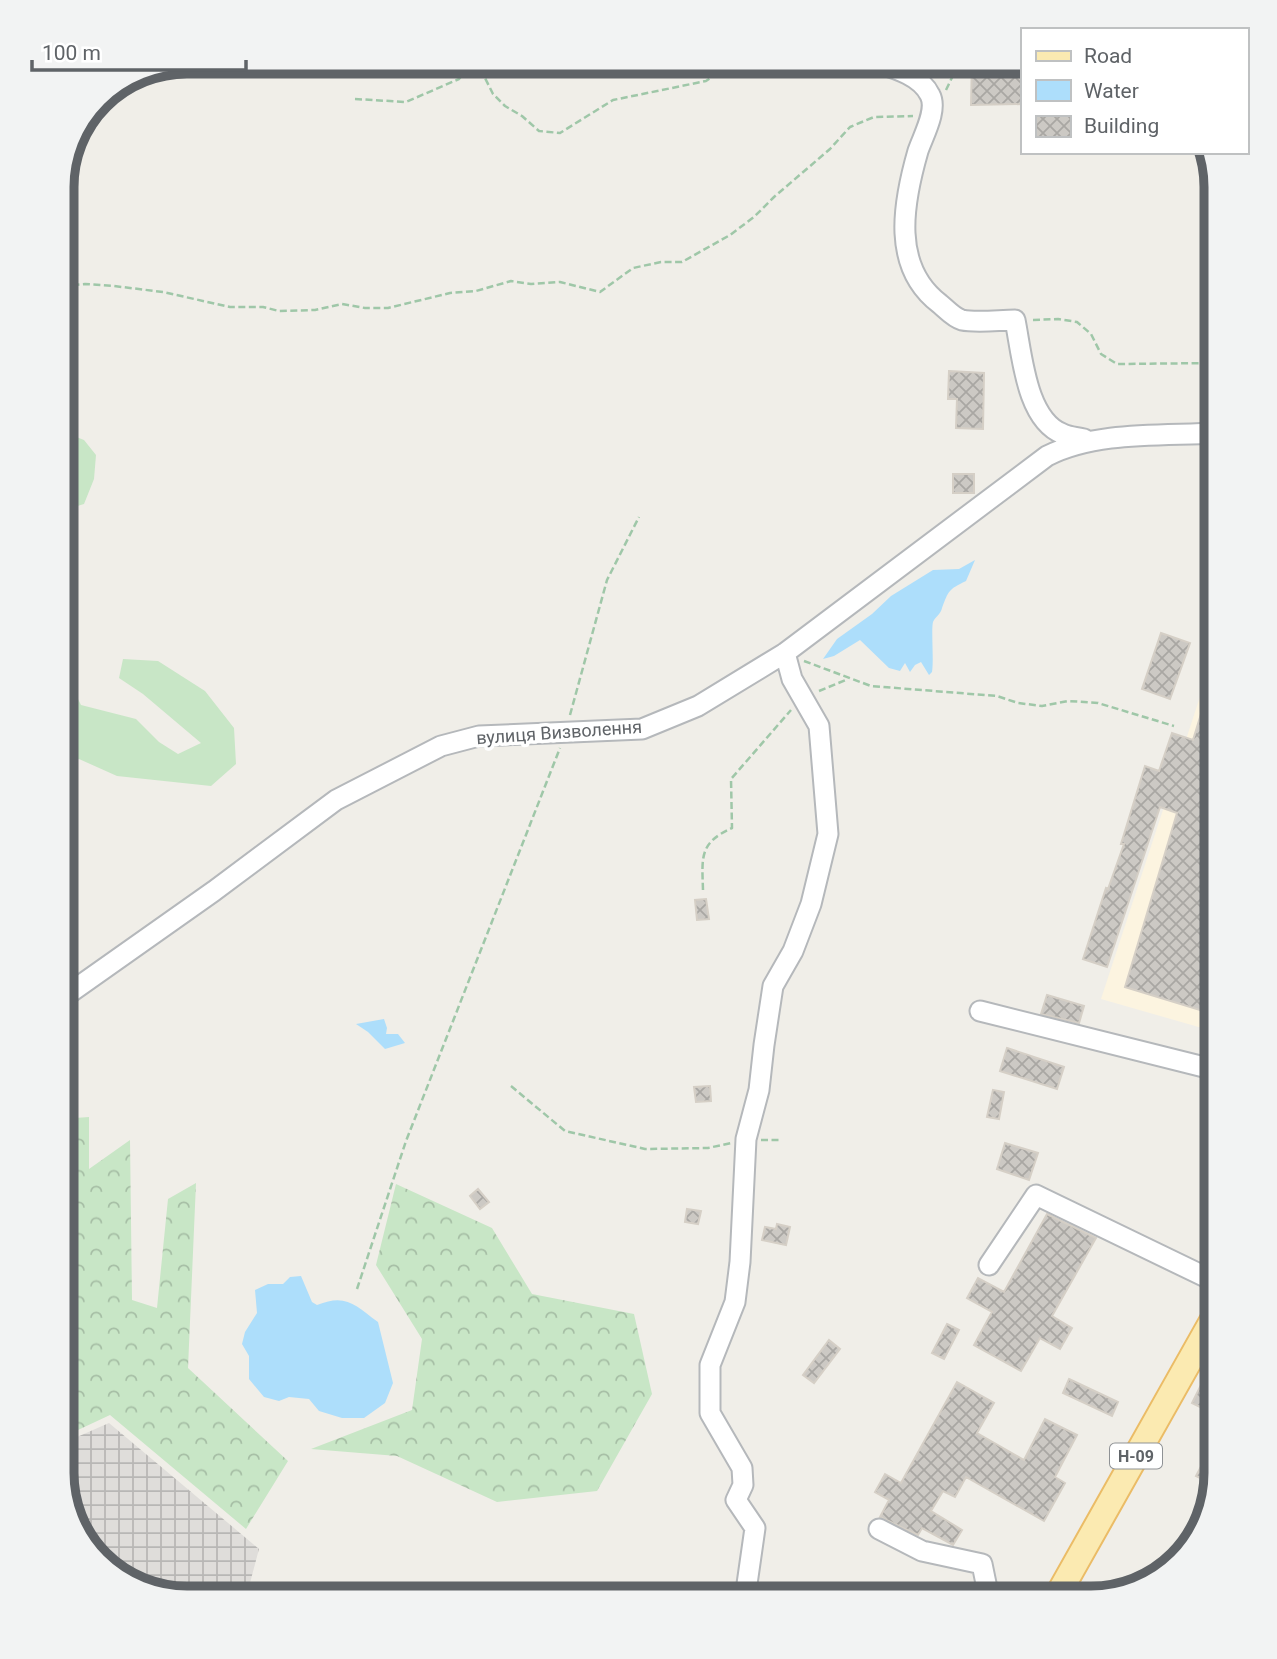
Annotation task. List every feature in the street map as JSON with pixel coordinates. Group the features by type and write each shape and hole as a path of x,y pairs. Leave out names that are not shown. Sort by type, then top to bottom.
{"main road":[{"name":"Н-09","path":"1063,1586 1204,1335"}],"street":[{"path":"906,74 915,78 930,95 932,110 909,184 905,248 913,271 929,296 960,320 1015,320 1030,395 1041,417 1060,434 1089,440"},
{"name":"вулиця Визволення","path":"74,990 337,800 442,746 478,736 642,729 698,706 785,653 1047,456 1067,446 1089,440 1204,434"},
{"path":"747,1586 755,1528 736,1500 743,1485 742,1468 710,1413 710,1365 735,1302 740,1262 746,1139 760,1090 773,986 793,951 811,904 828,834 819,726 792,679 785,653"},
{"path":"980,1011 1204,1067"},
{"path":"989,1265 1036,1195 1204,1276"},
{"path":"879,1530 922,1551 982,1564 987,1586"}],"path":[{"path":"355,99 406,102 459,79 463,74"},
{"path":"481,74 493,94 505,106 539,131 560,133 613,100 706,81 716,74"},
{"path":"74,285 126,288 177,295 230,307 263,307 279,311 315,310 342,304 388,308 403,302 476,291 510,281 531,284 560,282 600,292 634,268 660,262 681,262 730,235 830,149 850,127 874,117 923,115 940,102 954,74"},
{"path":"1015,320 1058,319 1077,322 1091,334 1101,354 1117,363 1204,363"},
{"path":"357,1289 406,1141 566,731 607,580 639,517"},
{"path":"785,653 871,686 997,696 1018,703 1042,706 1068,701 1098,703 1174,726"},
{"path":"704,890 702,858 714,836 732,828 731,779 802,698 848,679"},
{"path":"511,1086 565,1131 645,1149 708,1148 746,1139 779,1140"}],"shaded area":[{"path":"1204,685 1204,1029 1101,999"},
{"path":"109,1423 259,1549 249,1586 186,1586 157,1582 137,1574 112,1557 93,1535 77,1502 74,1487 74,1438"}],"green space":[{"path":"74,436 84,440 96,455 94,479 84,504 74,507"},
{"path":"123,659 158,661 205,691 234,728 236,764 211,786 117,776 79,759 74,760 74,691 81,705 136,719 159,742 178,754 201,743 143,694 119,678"},
{"path":"89,1117 89,1169 130,1140 132,1300 157,1308 168,1199 196,1183 188,1368 288,1461 246,1529 110,1415 74,1432 74,1118"},
{"path":"396,1184 492,1228 532,1294 634,1314 652,1394 597,1491 497,1502 397,1456 311,1449 412,1410 422,1339 376,1265"}],"water":[{"path":"975,560 966,581 950,591 933,622 933,667 929,675 921,662 910,672 905,663 900,671 889,668 860,640 834,656 823,659 837,639 872,614 891,596 933,570 959,569"},
{"path":"384,1019 386,1034 398,1034 405,1043 385,1049 356,1024"},
{"path":"301,1276 312,1302 317,1305 343,1301 356,1306 378,1322 393,1383 385,1403 364,1418 342,1418 319,1411 309,1399 289,1397 279,1401 264,1397 249,1379 249,1356 242,1344 245,1332 257,1313 255,1290 268,1284 283,1284 290,1277"}],"building":[{"path":"972,74 1021,74 1021,104 971,105"},
{"path":"949,371 984,373 983,429 956,428 957,399 948,399"},
{"path":"953,474 974,474 974,493 953,493"},
{"path":"1161,633 1190,643 1170,699 1142,689"},
{"path":"1204,704 1204,1011 1125,987 1177,813 1160,807 1107,967 1083,959 1106,888 1108,889 1124,844 1121,844 1145,766 1159,771 1172,733 1193,740"},
{"path":"706,899 709,919 697,920 695,900"},
{"path":"1047,995 1084,1006 1079,1023 1041,1014"},
{"path":"1007,1048 1064,1067 1057,1089 1000,1071"},
{"path":"710,1086 711,1101 696,1102 694,1087"},
{"path":"993,1090 1004,1092 999,1119 987,1117"},
{"path":"1005,1143 1038,1153 1029,1180 997,1169"},
{"path":"478,1189 489,1202 480,1209 470,1196"},
{"path":"687,1209 701,1211 698,1224 685,1222"},
{"path":"1047,1214 1096,1238 1052,1316 1072,1328 1060,1349 1040,1338 1021,1371 974,1345 992,1312 967,1298 978,1278 1004,1292"},
{"path":"777,1224 790,1227 786,1245 762,1240 765,1227 776,1229"},
{"path":"947,1324 959,1330 944,1359 932,1353"},
{"path":"829,1340 840,1349 814,1383 803,1375"},
{"path":"1069,1379 1118,1402 1112,1416 1063,1393"},
{"path":"1204,1379 1204,1409 1192,1403"},
{"path":"957,1382 994,1403 977,1433 1024,1460 1045,1419 1077,1435 1055,1477 1065,1483 1044,1521 966,1477 955,1497 943,1491 931,1511 962,1530 953,1545 922,1528 918,1535 880,1517 889,1500 875,1492 885,1474 901,1483"},
{"path":"1204,1461 1203,1480 1196,1476"}]}
